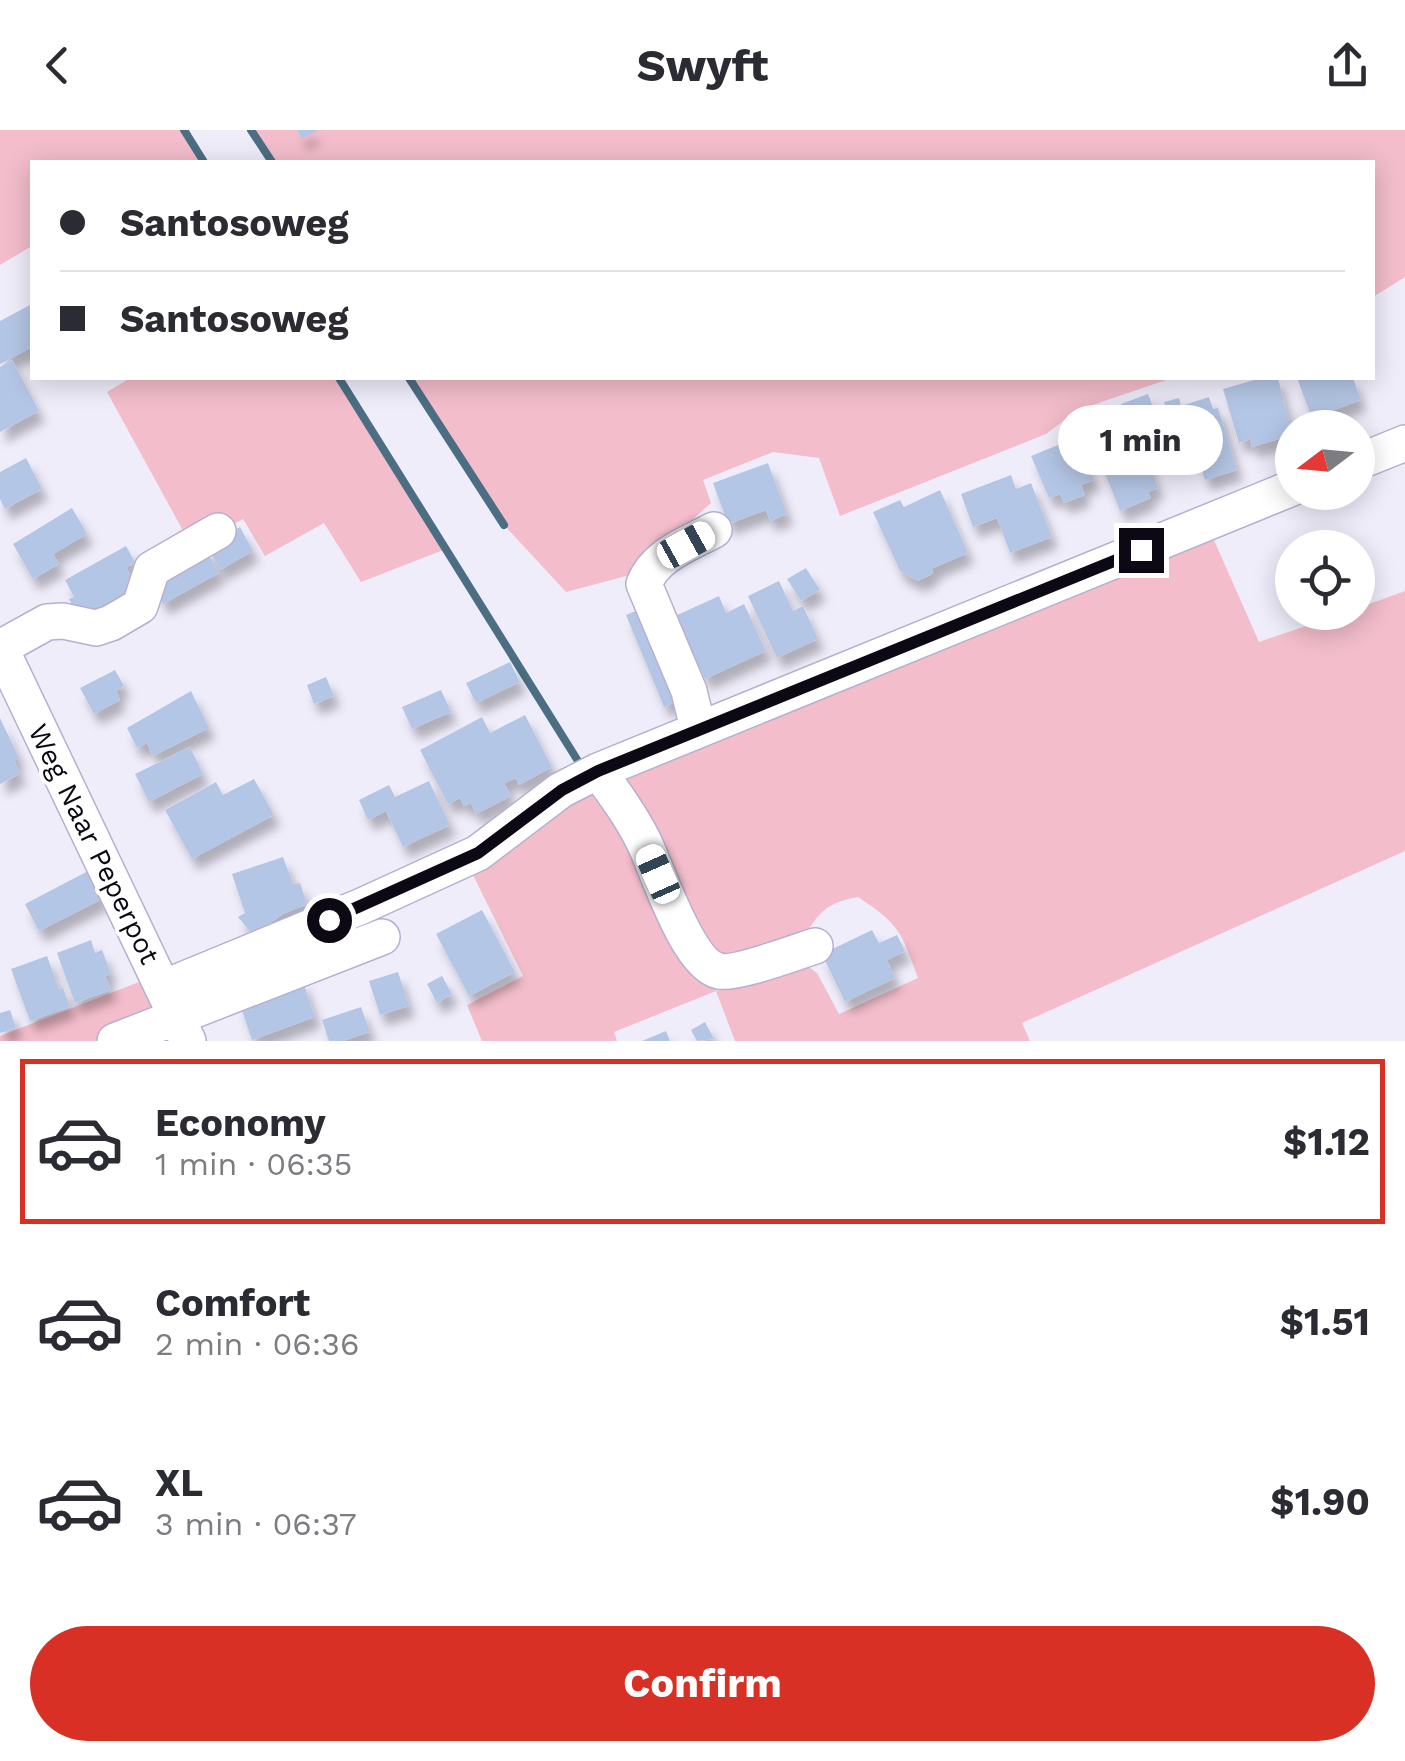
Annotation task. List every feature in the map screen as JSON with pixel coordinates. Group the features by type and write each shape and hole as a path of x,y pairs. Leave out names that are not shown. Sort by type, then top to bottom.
{"street":[{"path":"1375,455 1405,443"},
{"path":"176,1015 362,906 478,853 562,790 598,771 1275,495"},
{"path":"0,647 47,622 64,621 96,628 111,623 140,606 152,569 218,530"},
{"path":"698,728 689,691 644,584 648,571 658,561 714,530"},
{"name":"Weg Naar Peperpot","path":"0,647 176,1015"},
{"path":"598,771 643,840 690,943 707,966 727,972 815,946"},
{"path":"115,1041 382,937"}],"shaded area":[{"path":"0,130 184,130 203,160 30,160 30,247 0,265"},
{"path":"251,130 1405,130 1405,277 1375,296 1375,160 271,160"},
{"path":"127,380 340,380 446,549 361,582 324,523 265,556 243,519 192,547 107,392"},
{"path":"410,380 1166,380 1078,410 1046,434 840,516 819,458 773,452 703,480 711,503 630,575 566,592 504,525"},
{"path":"1210,531 1259,642 1294,630 1375,630 1375,602 1405,591 1405,851 1022,1023 1030,1041 735,1041 716,991 614,1032 617,1041 482,1041 467,1005 523,976 470,869 597,779 701,978 717,991 804,963 817,973 839,1014 918,978 897,930 858,897 822,912 801,943 717,963 609,772"},
{"path":"144,980 162,1017 103,1041 0,1041 0,1036"}],"building":[{"path":"297,130 318,130 302,139"},
{"path":"30,305 30,348 0,364 0,321"},
{"path":"12,360 39,411 0,432 0,367"},
{"path":"1254,380 1278,380 1286,410 1275,410 1275,440 1252,447 1250,439 1239,443 1223,389"},
{"path":"1298,380 1354,380 1361,400 1334,410 1309,410"},
{"path":"1148,394 1158,420 1130,430 1121,404"},
{"path":"1209,397 1213,409 1218,408 1237,470 1205,480 1195,448 1180,452 1164,402 1179,398 1181,406"},
{"path":"1106,407 1112,423 1119,420 1134,456 1144,452 1158,488 1148,492 1151,498 1120,511 1083,417"},
{"path":"1082,421 1095,453 1084,457 1094,480 1081,485 1085,495 1064,503 1060,494 1049,498 1031,456 1073,439 1068,427"},
{"path":"26,458 42,489 5,509 0,499 0,472"},
{"path":"768,463 787,514 770,521 766,510 728,524 713,483"},
{"path":"1011,475 1016,489 1031,483 1052,537 1010,553 997,518 973,527 961,494"},
{"path":"940,490 968,553 933,568 932,574 918,581 900,571 873,512 900,500 904,507"},
{"path":"72,508 87,534 53,554 59,564 33,579 13,544"},
{"path":"240,527 253,551 220,570 207,545"},
{"path":"126,546 135,562 126,567 140,593 81,621 69,599 74,597 65,580"},
{"path":"204,547 219,573 163,604 155,588"},
{"path":"806,568 820,590 801,601 787,579"},
{"path":"779,581 793,611 803,606 818,639 777,658 748,596"},
{"path":"719,596 726,613 744,604 766,651 705,679 675,616"},
{"path":"647,606 685,698 664,707 626,615"},
{"path":"510,662 520,682 476,703 466,683"},
{"path":"115,670 124,686 116,691 120,700 94,714 80,688"},
{"path":"326,677 334,696 314,704 307,685"},
{"path":"441,690 451,712 412,729 402,707"},
{"path":"191,691 209,728 153,756 147,743 137,748 127,728"},
{"path":"525,715 552,767 519,785 516,778 504,783 511,796 476,814 471,803 464,806 460,798 448,804 420,750 482,717 490,733"},
{"path":"0,718 19,758 14,760 20,774 0,784"},
{"path":"190,747 203,774 149,802 135,774"},
{"path":"254,779 274,815 192,859 165,810 216,782 223,795"},
{"path":"429,781 450,825 403,847 386,811 368,820 359,800 389,785 395,797"},
{"path":"283,857 293,884 300,883 307,904 283,914 253,935 238,917 245,913 232,874"},
{"path":"90,870 104,898 39,931 25,904"},
{"path":"482,910 515,972 469,996 436,934"},
{"path":"872,930 879,943 897,935 905,951 887,960 895,978 845,1002 822,954"},
{"path":"91,940 95,953 102,950 111,974 105,976 111,990 75,1003 57,953"},
{"path":"47,956 70,1007 30,1021 11,969"},
{"path":"398,972 409,1006 380,1015 369,981"},
{"path":"442,976 452,994 437,1003 427,984"},
{"path":"302,979 315,1017 252,1040 239,1001"},
{"path":"361,1007 370,1032 343,1041 329,1041 322,1020"},
{"path":"10,1010 16,1028 0,1033 0,1013"},
{"path":"705,1022 714,1039 697,1041 691,1030"},
{"path":"666,1031 670,1041 642,1041"}],"waterway":[{"path":"184,130 203,160"},
{"path":"251,130 271,160"},
{"path":"340,380 578,761"},
{"path":"410,380 504,525"}],"route":[{"path":"329,920 478,853 562,790 598,771 1141,550"}]}
